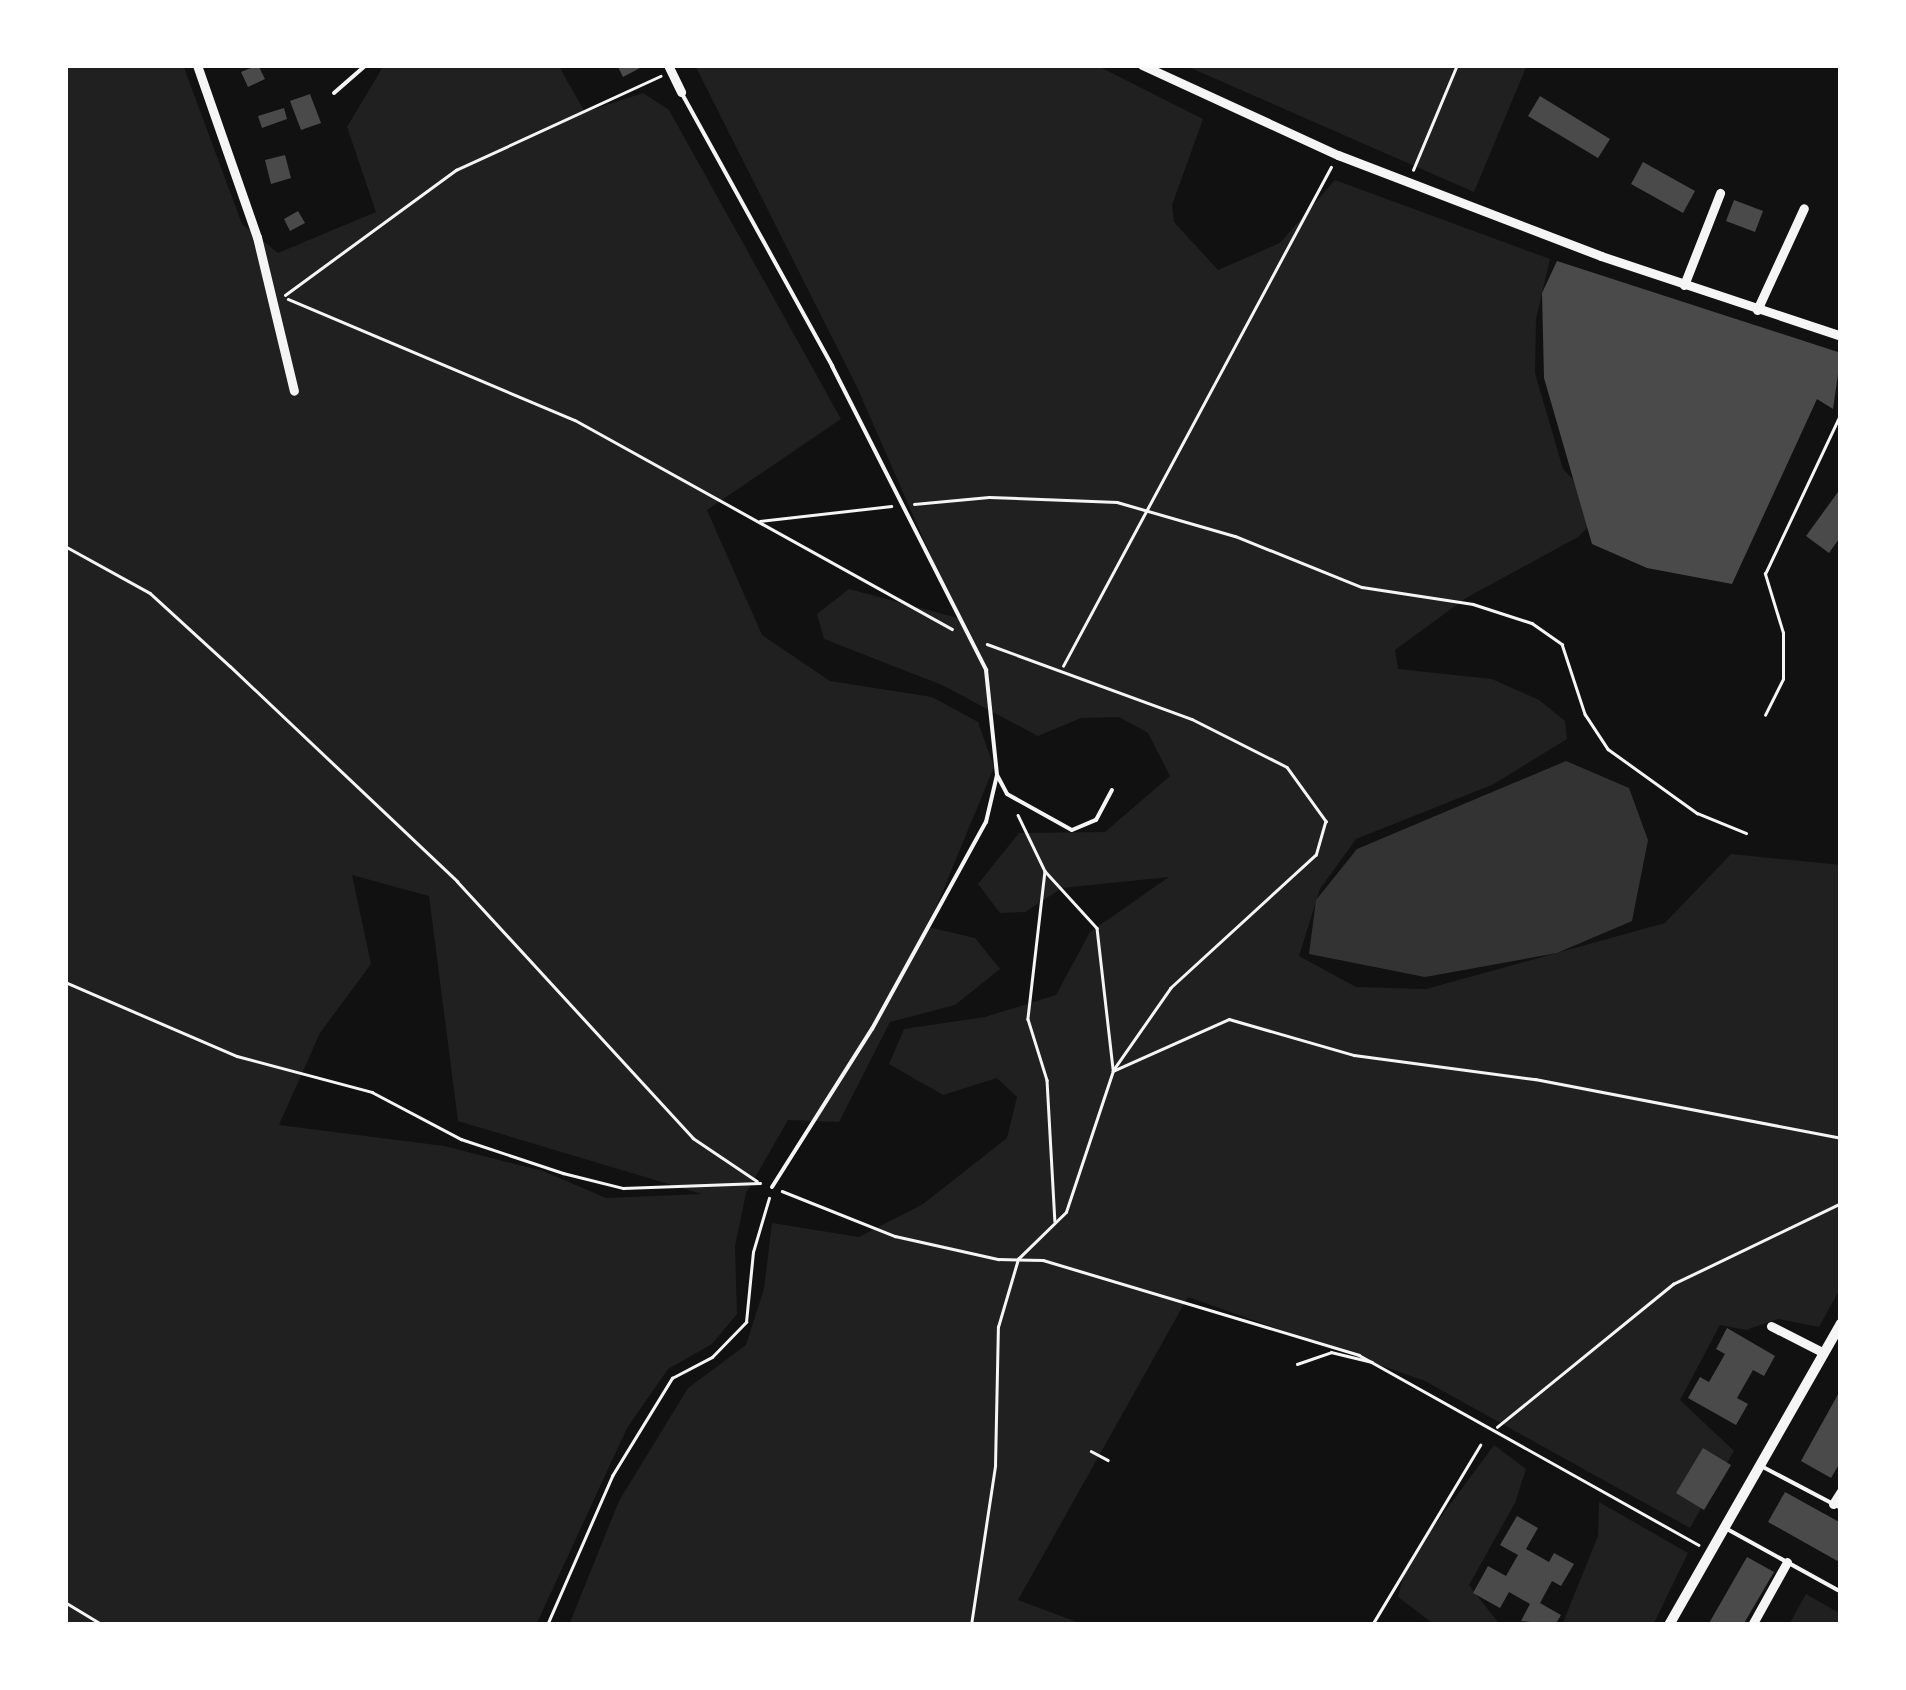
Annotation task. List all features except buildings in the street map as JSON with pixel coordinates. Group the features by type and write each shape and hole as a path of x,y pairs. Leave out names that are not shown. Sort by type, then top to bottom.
{"street":[{"path":"197,65 258,237 294,391"},
{"path":"1142,65 1229,108 1338,154 1684,285 1841,336"},
{"path":"669,68 681,92"},
{"path":"1684,285 1720,193"},
{"path":"1757,310 1804,208"},
{"path":"1668,1625 1841,1324"},
{"path":"1771,1326 1824,1352"},
{"path":"1837,1506 1841,1491"},
{"path":"1752,1625 1787,1562"}],"lane":[{"path":"334,93 366,65"},
{"path":"681,92 986,670 997,776 986,822 872,1029 772,1188"},
{"path":"997,776 1008,794 1050,823 1072,830 1096,820 1112,790"},
{"path":"1759,1465 1837,1506"},
{"path":"1722,1527 1841,1592"}],"path":[{"path":"1409,180 1457,65"},
{"path":"669,68 456,170 282,297 575,420 970,639 1062,667 1192,719 1287,767 1326,821 1316,854 1171,988 1113,1070 1066,1212 1018,1259 998,1327 995,1466 971,1625"},
{"path":"1062,667 1338,154"},
{"path":"1765,716 1783,680 1783,633 1765,574 1841,413"},
{"path":"758,521 989,497 1117,502 1235,536 1362,587 1473,604 1532,623 1562,644 1585,714 1608,750 1697,813 1746,833"},
{"path":"65,546 150,593 244,679 457,881 580,1009 618,1061 692,1138 758,1182 895,1236 1018,1259 1043,1260 1374,1362 1709,1550"},
{"path":"1008,794 1046,871 1097,928 1113,1070"},
{"path":"1046,871 1028,1019 1048,1080 1055,1222"},
{"path":"65,982 237,1056 372,1092 461,1139 527,1156 563,1173 624,1188 758,1182"},
{"path":"1113,1070 1230,1019 1354,1055 1535,1080 1841,1138"},
{"path":"547,1625 612,1476 672,1378 712,1357 746,1322 754,1252 772,1188"},
{"path":"1496,1428 1673,1284 1841,1202"},
{"path":"1297,1364 1331,1352 1374,1362"},
{"path":"1372,1625 1480,1444"},
{"path":"1090,1451 1108,1460"},
{"path":"65,1602 103,1625"}],"shaded area":[{"path":"65,65 183,65 242,224 278,253 376,212 347,127 384,65 558,65 585,112 643,93 669,110 841,419 707,510 762,635 830,681 932,697 978,722 994,767 928,927 975,938 1000,969 955,1005 890,1022 839,1122 788,1120 746,1193 735,1246 737,1314 712,1344 668,1369 627,1428 536,1625 65,1625","holes":["352,875 429,896 458,1121 702,1194 606,1198 543,1171 444,1146 279,1125 320,1033 371,964"]},
{"path":"695,65 1096,65 1203,119 1172,205 1174,222 1218,270 1280,243 1335,180 1550,259 1536,319 1535,373 1563,469 1604,511 1578,537 1466,598 1395,650 1398,669 1492,679 1539,700 1565,721 1567,739 1494,784 1356,839 1320,889 1299,956 1356,987 1426,989 1665,923 1731,854 1841,865 1841,1287 1819,1327 1778,1319 1746,1330 1720,1325 1680,1400 1734,1451 1690,1528 1425,1381 1188,1297 1018,1600 1085,1625 569,1625 619,1501 688,1388 746,1345 764,1289 772,1223 859,1237 923,1204 1007,1138 1017,1097 997,1078 943,1095 889,1064 904,1029 985,1017 1056,995 1090,932 1169,877 1062,888 1025,912 1000,913 978,884 1019,833 1105,832 1170,776 1148,733 1119,717 1081,718 1038,736 942,685 824,639 817,614 849,589 958,618 857,387"},
{"path":"1184,65 1527,65 1474,192"},
{"path":"1566,761 1629,788 1648,840 1632,921 1557,953 1425,977 1309,954 1316,900 1357,849"},
{"path":"1494,1445 1526,1469 1515,1503 1469,1585 1500,1625 1435,1625 1398,1597 1407,1563"},
{"path":"1599,1502 1688,1553 1653,1625 1562,1625 1598,1536"},
{"path":"1806,1594 1841,1614 1841,1625 1790,1623"}]}
